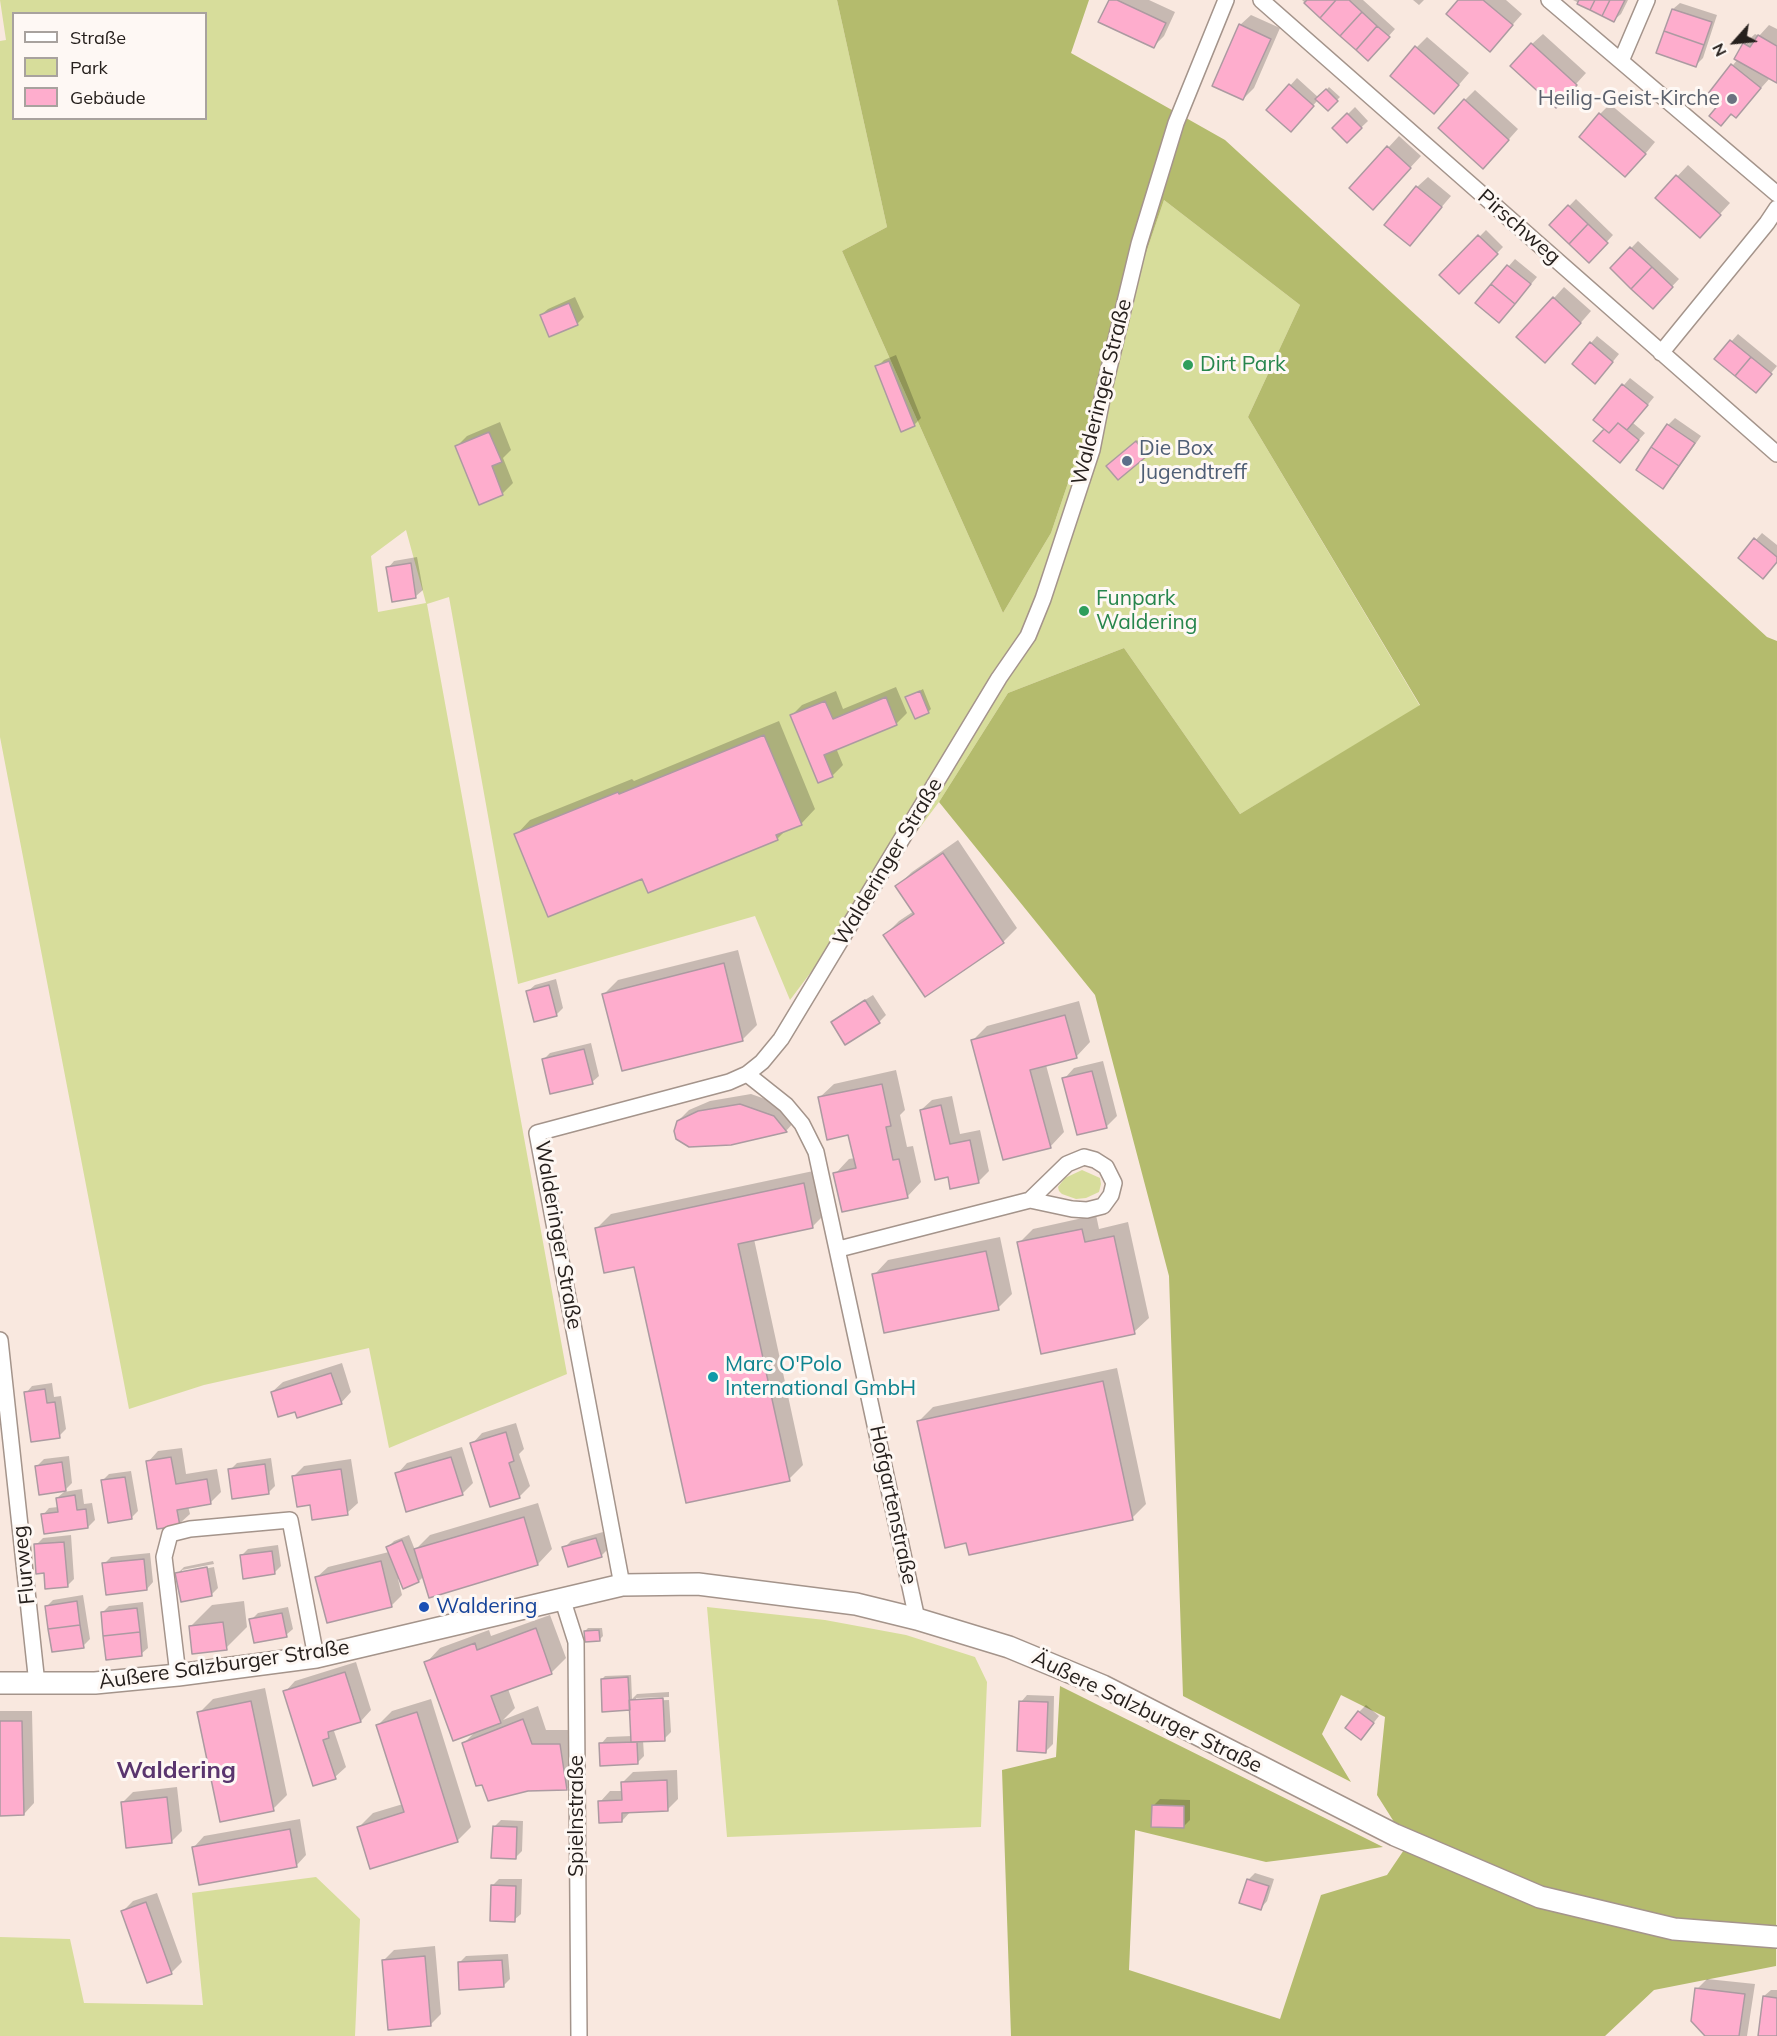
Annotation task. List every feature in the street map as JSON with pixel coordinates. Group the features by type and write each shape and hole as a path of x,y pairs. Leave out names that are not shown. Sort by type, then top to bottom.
{"main road":[{"name":"Äußere Salzburger Straße","path":"0,1683 95,1683 316,1657 622,1585 698,1584 856,1604 917,1619 1010,1647 1103,1686 1395,1835 1540,1897 1674,1929 1777,1937"}],"street":[{"name":"Walderinger Straße","path":"622,1585 537,1133 729,1082 747,1074 762,1062 781,1039 999,678 1028,636 1043,599 1092,450 1104,389 1139,244 1176,123 1226,0"},
{"name":"Pirschweg","path":"1261,0 1777,454"},
{"path":"1549,0 1777,194"},
{"path":"1621,61 1647,0"},
{"path":"1661,353 1777,208"},
{"name":"Hofgartenstraße","path":"747,1074 786,1105 802,1124 816,1152 917,1619"},
{"path":"839,1250 1030,1200 1072,1209 1095,1208 1103,1206 1111,1195 1114,1183 1106,1167 1095,1160 1084,1157 1067,1164 1030,1200"},
{"name":"Flurweg","path":"0,1340 2,1376 37,1684"},
{"path":"178,1675 164,1557 170,1534 190,1529 290,1520 316,1657"},
{"name":"Spielnstraße","path":"562,1598 576,1642 579,2036"}],"green space":[{"path":"0,0 837,0 887,227 842,251 1003,613 1051,533 1164,200 1300,305 1248,417 1420,706 1240,814 1124,648 1008,693 939,802 790,1000 755,916 518,984 449,597 427,604 567,1374 389,1448 369,1348 204,1385 129,1409 0,737 0,41 6,40","holes":["406,530 426,603 378,612 371,556"]},
{"path":"837,0 1089,0 1071,53 1225,140 1767,637 1777,641 1776,1966 1654,1990 1605,2036 1011,2036 1002,1770 1056,1757 1060,1686 1383,1847 1266,1862 1135,1830 1129,1970 1280,2019 1321,1895 1387,1875 1408,1844 1377,1795 1385,1717 1341,1695 1322,1734 1351,1782 1183,1696 1169,1276 1095,995 939,802 1008,693 1124,648 1240,814 1420,705 1248,417 1300,305 1164,200 1051,533 1003,613 842,251 887,227"},
{"path":"1082,1170 1100,1178 1099,1192 1086,1198 1076,1199 1062,1194 1058,1187 1065,1178"},
{"path":"707,1607 825,1620 906,1635 975,1657 987,1682 981,1827 727,1837"},
{"path":"316,1877 360,1919 355,2036 0,2036 0,1937 70,1939 84,2003 203,2005 192,1893"}],"building":[{"path":"1109,0 1117,0 1166,23 1154,48 1098,22"},
{"path":"1307,0 1336,0 1320,18 1304,3"},
{"path":"1336,0 1349,0 1362,12 1340,36 1320,18"},
{"path":"1458,0 1483,0 1513,25 1490,52 1446,14"},
{"path":"1579,0 1595,0 1590,10 1577,4"},
{"path":"1595,0 1610,0 1602,16 1590,10"},
{"path":"1610,0 1625,0 1614,22 1602,16"},
{"path":"1672,9 1712,22 1704,45 1664,31"},
{"path":"1362,12 1377,26 1356,50 1340,36"},
{"path":"1239,24 1271,39 1243,100 1212,86"},
{"path":"1377,26 1390,37 1368,61 1356,50"},
{"path":"1664,31 1704,45 1696,67 1656,53"},
{"path":"1758,35 1777,46 1777,83 1734,59 1743,43 1750,47"},
{"path":"1531,43 1577,85 1556,108 1510,66"},
{"path":"1415,46 1459,85 1434,114 1390,76"},
{"name":"Heilig-Geist-Kirche","path":"1731,64 1761,88 1736,118 1731,114 1721,126 1709,116 1719,104 1707,95"},
{"path":"1289,84 1314,106 1291,132 1266,110"},
{"path":"1326,89 1338,101 1328,111 1315,99"},
{"path":"1464,99 1509,140 1483,169 1438,128"},
{"path":"1347,113 1362,128 1347,143 1332,128"},
{"path":"1599,113 1646,154 1625,177 1579,137"},
{"path":"1387,146 1411,168 1373,210 1349,188"},
{"path":"1676,175 1721,215 1700,238 1655,198"},
{"path":"1416,186 1442,207 1410,246 1384,225"},
{"path":"1568,205 1588,224 1569,244 1549,225"},
{"path":"1588,224 1608,243 1589,263 1569,244"},
{"path":"1478,235 1498,254 1459,294 1439,275"},
{"path":"1630,247 1652,267 1631,289 1610,268"},
{"path":"1507,265 1531,284 1515,304 1491,284"},
{"path":"1652,267 1673,287 1653,309 1631,289"},
{"path":"1491,284 1515,304 1499,323 1475,303"},
{"path":"1553,297 1581,323 1545,363 1516,337"},
{"path":"569,303 578,325 549,337 540,315"},
{"path":"1730,340 1751,357 1735,376 1714,359"},
{"path":"1590,342 1613,362 1595,384 1572,364"},
{"path":"1751,357 1772,374 1756,393 1735,376"},
{"path":"889,361 915,426 901,432 875,366"},
{"path":"1622,384 1648,405 1627,430 1618,423 1609,433 1593,420"},
{"path":"1618,423 1639,440 1620,463 1593,441 1604,429 1609,433"},
{"path":"1667,424 1695,443 1679,466 1651,447"},
{"path":"489,432 502,462 492,466 503,495 479,505 455,446"},
{"name":"Die Box Jugendtreff","path":"1136,441 1147,456 1118,480 1106,466"},
{"path":"1651,447 1679,466 1663,489 1636,470"},
{"path":"1754,538 1777,557 1777,562 1763,579 1738,558"},
{"path":"411,563 416,598 392,602 386,567"},
{"path":"920,691 929,713 915,719 905,697"},
{"path":"886,697 897,725 824,755 833,777 818,783 790,715 825,701 833,719"},
{"path":"764,735 802,825 776,835 778,840 648,893 642,879 548,917 514,834"},
{"path":"943,853 1004,943 925,997 883,935 914,914 895,886"},
{"path":"724,963 743,1041 622,1071 602,994"},
{"path":"549,985 557,1016 534,1022 526,991"},
{"path":"865,1000 880,1023 845,1045 831,1022"},
{"path":"1065,1015 1077,1058 1030,1070 1051,1148 1003,1160 971,1040"},
{"path":"584,1049 593,1084 550,1094 542,1059"},
{"path":"1092,1071 1107,1128 1077,1135 1062,1078"},
{"path":"882,1084 891,1126 886,1127 893,1160 899,1159 908,1198 842,1212 833,1173 856,1168 848,1135 827,1140 818,1097"},
{"path":"740,1104 774,1116 787,1132 731,1145 689,1147 676,1139 674,1131 677,1121 698,1111"},
{"path":"941,1105 950,1144 970,1140 979,1183 950,1189 948,1177 935,1180 920,1110"},
{"name":"Marc O'Polo International GmbH","path":"804,1183 813,1228 738,1244 790,1481 686,1503 634,1267 604,1273 595,1228"},
{"path":"1082,1229 1085,1242 1114,1236 1135,1334 1041,1354 1017,1242"},
{"path":"986,1251 999,1310 884,1333 872,1274"},
{"path":"331,1373 342,1404 297,1418 295,1412 278,1417 271,1392"},
{"name":"Marc O'Polo International GmbH","path":"1103,1381 1133,1520 969,1555 966,1543 945,1548 917,1421"},
{"path":"45,1389 47,1403 55,1402 60,1438 31,1442 24,1392"},
{"path":"506,1432 514,1461 509,1463 520,1498 490,1507 470,1443"},
{"path":"171,1457 176,1484 207,1479 211,1504 177,1510 180,1526 157,1529 146,1461"},
{"path":"451,1457 463,1495 406,1512 395,1473"},
{"path":"62,1462 66,1491 39,1495 35,1466"},
{"path":"265,1464 269,1494 232,1499 228,1469"},
{"path":"341,1469 348,1515 312,1520 310,1505 297,1507 292,1476"},
{"path":"125,1477 132,1519 108,1523 101,1480"},
{"path":"75,1495 77,1510 86,1509 88,1528 44,1534 41,1514 58,1512 56,1498"},
{"path":"524,1517 538,1565 429,1598 414,1549"},
{"path":"596,1538 602,1557 568,1567 562,1547"},
{"path":"402,1540 419,1582 403,1589 386,1547"},
{"path":"64,1542 68,1587 45,1589 44,1573 36,1574 34,1544"},
{"path":"272,1551 275,1574 243,1579 240,1555"},
{"path":"144,1559 147,1590 106,1595 102,1563"},
{"path":"381,1561 392,1607 327,1623 315,1577"},
{"path":"207,1567 212,1596 181,1602 175,1573"},
{"path":"77,1601 80,1625 48,1629 45,1606"},
{"path":"137,1608 140,1632 103,1636 101,1612"},
{"path":"282,1613 287,1637 254,1643 249,1619"},
{"path":"223,1622 227,1650 192,1654 189,1626"},
{"path":"80,1625 84,1648 52,1652 48,1629"},
{"path":"536,1628 552,1674 491,1696 501,1723 453,1741 424,1662 475,1643 477,1650"},
{"path":"599,1630 600,1641 585,1642 584,1631"},
{"path":"140,1632 142,1656 106,1660 103,1636"},
{"path":"345,1672 361,1722 328,1732 329,1738 323,1740 336,1779 313,1786 283,1691"},
{"path":"628,1677 630,1710 602,1712 601,1679"},
{"path":"663,1698 665,1741 631,1742 629,1700"},
{"path":"251,1701 274,1811 220,1822 197,1712"},
{"path":"1019,1701 1048,1702 1046,1753 1017,1751"},
{"path":"1358,1711 1374,1723 1361,1740 1345,1728"},
{"path":"417,1712 458,1842 370,1869 357,1827 404,1812 376,1725"},
{"path":"523,1719 532,1744 560,1744 567,1790 528,1791 488,1801 482,1785 476,1786 462,1743"},
{"path":"0,1721 22,1721 24,1815 0,1816"},
{"path":"637,1742 638,1764 600,1766 599,1743"},
{"path":"667,1780 668,1811 622,1813 622,1822 599,1823 598,1801 622,1800 621,1782"},
{"path":"167,1797 172,1843 126,1848 121,1802"},
{"path":"1152,1805 1184,1806 1184,1828 1151,1827"},
{"path":"493,1826 517,1827 516,1859 491,1858"},
{"path":"290,1829 297,1867 199,1885 192,1847"},
{"path":"1247,1879 1269,1886 1261,1910 1239,1903"},
{"path":"491,1885 516,1886 515,1922 490,1921"},
{"path":"146,1902 172,1974 147,1983 121,1911"},
{"path":"425,1956 431,2026 388,2030 382,1960"},
{"path":"502,1960 504,1987 459,1990 458,1962"},
{"path":"1695,1988 1745,1994 1739,2036 1705,2036 1691,2021"},
{"path":"1763,1996 1777,1998 1777,2036 1758,2036"}],"place":[{"name":"Heilig-Geist-Kirche","path":"1732,99"},
{"name":"Dirt Park","path":"1188,365"},
{"name":"Die Box Jugendtreff","path":"1127,461"},
{"name":"Funpark Waldering","path":"1084,611"},
{"name":"Marc O'Polo International GmbH","path":"713,1377"},
{"name":"Waldering","path":"424,1607"}],"district":[{"name":"Waldering","path":"176,1771"}]}
